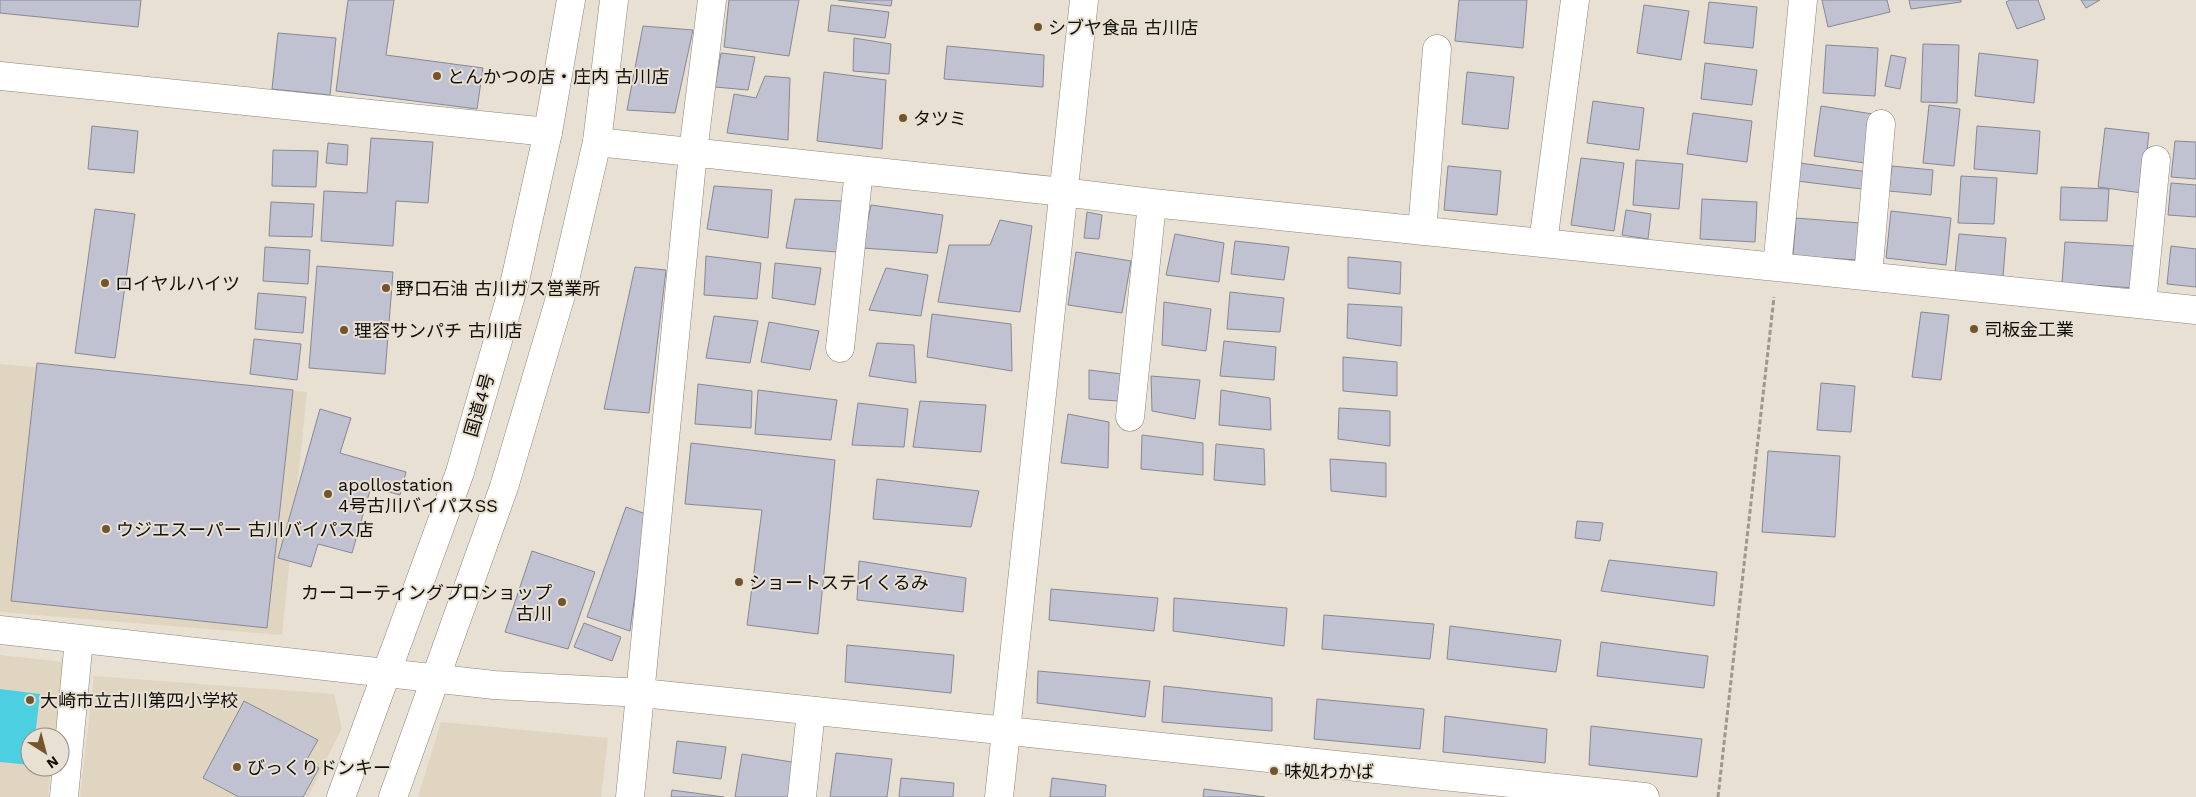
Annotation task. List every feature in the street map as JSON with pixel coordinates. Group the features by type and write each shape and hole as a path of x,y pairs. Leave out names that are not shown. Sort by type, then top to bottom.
{"main road":[{"name":"国道4号","path":"341,797 460,472 514,285 548,132 571,0"},
{"path":"393,797 504,487 563,288 597,142 614,0"},
{"path":"630,797 642,693 693,152 712,0"},
{"path":"999,797 1084,0"},
{"path":"1543,243 1575,0"},
{"path":"1777,266 1803,0"},
{"path":"1422,231 1437,49"},
{"path":"0,76 548,132"},
{"path":"1868,276 1881,124"},
{"path":"597,142 1152,203 2196,310"},
{"path":"2142,304 2156,160"},
{"path":"840,348 860,170"},
{"path":"1130,417 1152,203"},
{"path":"0,630 494,685 642,693 1006,731 1560,793 1645,797"},
{"path":"64,797 79,639"},
{"path":"802,797 811,711"}],"path":[{"path":"1718,797 1777,266"}],"shaded area":[{"path":"0,364 307,392 282,635 0,612"},
{"name":"大崎市立古川第四小学校","path":"0,655 64,662 56,727 20,727 20,777 50,777 48,797 0,797"},
{"path":"94,676 334,694 342,728 308,797 80,797"},
{"path":"441,722 608,738 601,797 418,797"}],"water":[{"path":"0,689 40,694 36,727 20,727 20,764 0,762"}],"building":[{"path":"0,0 141,0 138,27 0,13"},
{"path":"348,0 394,0 386,55 483,68 477,109 336,91"},
{"path":"729,0 799,0 789,56 724,47"},
{"path":"838,0 892,0 891,6"},
{"path":"1459,0 1527,0 1523,48 1455,41"},
{"path":"1822,0 1887,0 1890,12 1828,27"},
{"path":"1909,0 1961,0 1961,2 1911,9"},
{"path":"2010,0 2038,0 2045,19 2017,29 2006,2"},
{"path":"2081,0 2100,0 2086,8"},
{"path":"1709,2 1757,7 1753,48 1704,43"},
{"path":"831,5 889,12 885,38 828,31"},
{"path":"1644,5 1689,11 1681,60 1637,53"},
{"path":"643,26 693,30 675,113 627,110"},
{"path":"278,33 336,38 330,95 272,89"},
{"path":"854,38 891,44 889,74 853,71"},
{"path":"1923,44 1959,45 1957,103 1921,102"},
{"path":"1826,45 1878,48 1875,96 1823,93"},
{"path":"947,46 1044,55 1043,87 944,79"},
{"path":"721,53 755,57 748,90 715,87"},
{"path":"1979,53 2038,60 2034,103 1975,96"},
{"path":"1891,55 1906,58 1900,89 1885,86"},
{"path":"1705,63 1757,70 1752,105 1701,99"},
{"path":"824,72 886,80 882,149 817,141"},
{"path":"1467,72 1514,77 1508,129 1462,124"},
{"path":"765,76 790,78 788,140 727,133 734,94 756,98"},
{"path":"1593,101 1644,108 1639,150 1587,143"},
{"path":"1929,105 1960,109 1954,166 1923,163"},
{"path":"1821,106 1873,114 1865,163 1814,156"},
{"path":"1693,113 1752,121 1747,162 1687,154"},
{"path":"92,126 138,131 134,173 88,169"},
{"path":"1977,126 2040,131 2037,174 1974,169"},
{"path":"2105,128 2149,133 2142,193 2098,187"},
{"path":"371,138 433,142 428,203 396,201 393,246 321,241 324,191 367,193"},
{"path":"2175,141 2196,142 2196,179 2171,177"},
{"path":"328,143 348,145 347,165 326,163"},
{"path":"273,150 318,151 316,187 272,186"},
{"path":"1581,158 1624,163 1614,231 1571,225"},
{"path":"1636,160 1683,164 1679,209 1633,205"},
{"path":"1799,163 1869,172 1862,189 1797,181"},
{"path":"1448,166 1501,171 1497,215 1444,210"},
{"path":"1892,166 1933,170 1931,195 1889,191"},
{"path":"1961,176 1997,178 1994,224 1958,223"},
{"path":"2171,183 2196,185 2196,217 2168,215"},
{"path":"714,186 772,190 768,238 707,229"},
{"path":"2061,187 2109,189 2107,221 2060,220"},
{"path":"795,199 842,201 837,252 786,248"},
{"path":"1702,199 1757,202 1755,242 1700,239"},
{"path":"271,202 314,204 312,237 269,236"},
{"path":"871,205 943,215 937,253 862,248"},
{"name":"ロイヤルハイツ","path":"95,209 135,214 115,358 75,353"},
{"path":"1626,210 1651,214 1648,239 1622,235"},
{"path":"1891,211 1951,218 1946,265 1886,258"},
{"path":"1087,212 1102,215 1099,239 1084,238"},
{"path":"1796,218 1860,223 1858,260 1793,256"},
{"path":"1000,220 1032,226 1020,312 938,302 949,245 990,245"},
{"path":"1175,234 1224,243 1219,282 1166,275"},
{"path":"1959,234 2006,238 2003,277 1955,273"},
{"path":"1235,241 1289,247 1284,280 1231,274"},
{"path":"2065,242 2136,246 2134,288 2062,283"},
{"path":"2171,246 2196,249 2196,287 2167,284"},
{"path":"265,247 310,250 308,284 263,281"},
{"path":"1076,252 1131,261 1122,313 1068,305"},
{"path":"706,256 761,263 757,299 704,295"},
{"path":"1348,257 1401,262 1400,294 1348,288"},
{"path":"775,263 821,268 815,305 772,298"},
{"path":"317,266 393,272 385,374 309,368"},
{"path":"635,267 666,270 649,413 604,409"},
{"path":"886,268 928,275 921,316 869,310"},
{"path":"1230,292 1284,298 1280,332 1227,329"},
{"path":"258,293 306,297 303,333 255,329"},
{"path":"1164,302 1211,309 1206,351 1162,345"},
{"path":"1348,304 1402,307 1401,346 1347,338"},
{"path":"1921,312 1949,315 1941,380 1912,377"},
{"path":"932,314 1011,324 1012,371 927,357"},
{"path":"714,316 758,321 750,363 706,358"},
{"path":"769,322 819,331 810,370 761,362"},
{"path":"254,339 301,344 297,380 250,374"},
{"path":"1224,341 1276,347 1274,380 1220,376"},
{"path":"877,343 914,345 916,383 869,376"},
{"path":"1343,357 1397,362 1397,396 1343,391"},
{"path":"37,363 293,390 267,628 11,601"},
{"path":"1089,370 1122,374 1118,401 1089,399"},
{"path":"1151,376 1200,380 1195,419 1152,411"},
{"path":"1821,383 1855,386 1851,432 1817,430"},
{"path":"698,384 752,391 751,428 695,424"},
{"path":"758,390 837,400 831,440 755,434"},
{"path":"1221,390 1270,398 1271,430 1219,425"},
{"path":"920,401 986,405 981,452 913,447"},
{"path":"858,403 908,409 904,447 852,445"},
{"path":"1339,408 1390,411 1390,446 1338,439"},
{"path":"320,409 351,418 340,453 406,472 400,495 371,487 352,553 318,544 311,567 278,558"},
{"path":"1068,414 1109,422 1108,468 1061,463"},
{"path":"1142,435 1203,443 1203,475 1141,469"},
{"path":"691,443 835,460 818,634 747,625 762,510 685,504"},
{"path":"1216,444 1264,449 1265,485 1214,480"},
{"path":"1768,451 1840,456 1835,537 1762,532"},
{"path":"1330,459 1386,463 1386,497 1331,491"},
{"path":"877,479 979,491 971,527 873,519"},
{"path":"626,507 646,514 630,631 587,617"},
{"path":"1577,521 1603,523 1600,541 1575,538"},
{"path":"532,551 595,572 568,649 505,632"},
{"path":"1609,560 1717,572 1714,606 1601,591"},
{"path":"859,561 966,578 963,612 857,600"},
{"path":"1051,589 1158,598 1154,631 1049,620"},
{"path":"1174,598 1287,608 1284,646 1173,631"},
{"path":"1324,615 1434,624 1430,659 1322,649"},
{"path":"584,623 621,637 612,661 574,647"},
{"path":"1450,626 1561,640 1556,672 1447,659"},
{"path":"1601,642 1708,656 1704,688 1597,676"},
{"path":"847,645 954,655 951,693 845,682"},
{"path":"1038,671 1150,681 1145,717 1037,703"},
{"path":"1164,686 1272,698 1272,731 1162,722"},
{"path":"1317,699 1424,709 1420,749 1314,739"},
{"path":"244,701 318,740 306,761 319,768 303,797 239,797 203,778"},
{"path":"1445,716 1547,729 1545,763 1443,752"},
{"path":"1591,726 1702,739 1697,777 1589,765"},
{"path":"677,741 726,747 721,779 673,773"},
{"path":"836,753 892,759 887,797 830,797"},
{"path":"742,754 798,763 793,797 735,797"},
{"path":"901,778 954,783 953,797 899,797"},
{"path":"1052,778 1106,785 1105,797 1050,797"},
{"path":"1204,789 1265,797 1203,797"},
{"path":"672,790 724,797 671,797"}],"place":[{"name":"シブヤ食品 古川店","path":"1038,27"},
{"name":"とんかつの店・庄内 古川店","path":"437,76"},
{"name":"タツミ","path":"903,118"},
{"name":"ロイヤルハイツ","path":"105,283"},
{"name":"野口石油 古川ガス営業所","path":"386,288"},
{"name":"司板金工業","path":"1974,329"},
{"name":"理容サンパチ 古川店","path":"344,330"},
{"name":"apollostation 4号古川バイパスSS","path":"328,494"},
{"name":"ウジエスーパー 古川バイパス店","path":"106,529"},
{"name":"ショートステイくるみ","path":"739,582"},
{"name":"カーコーティングプロショップ 古川","path":"562,602"},
{"name":"大崎市立古川第四小学校","path":"30,700"},
{"name":"びっくりドンキー","path":"237,767"},
{"name":"味処わかば","path":"1274,771"}]}
